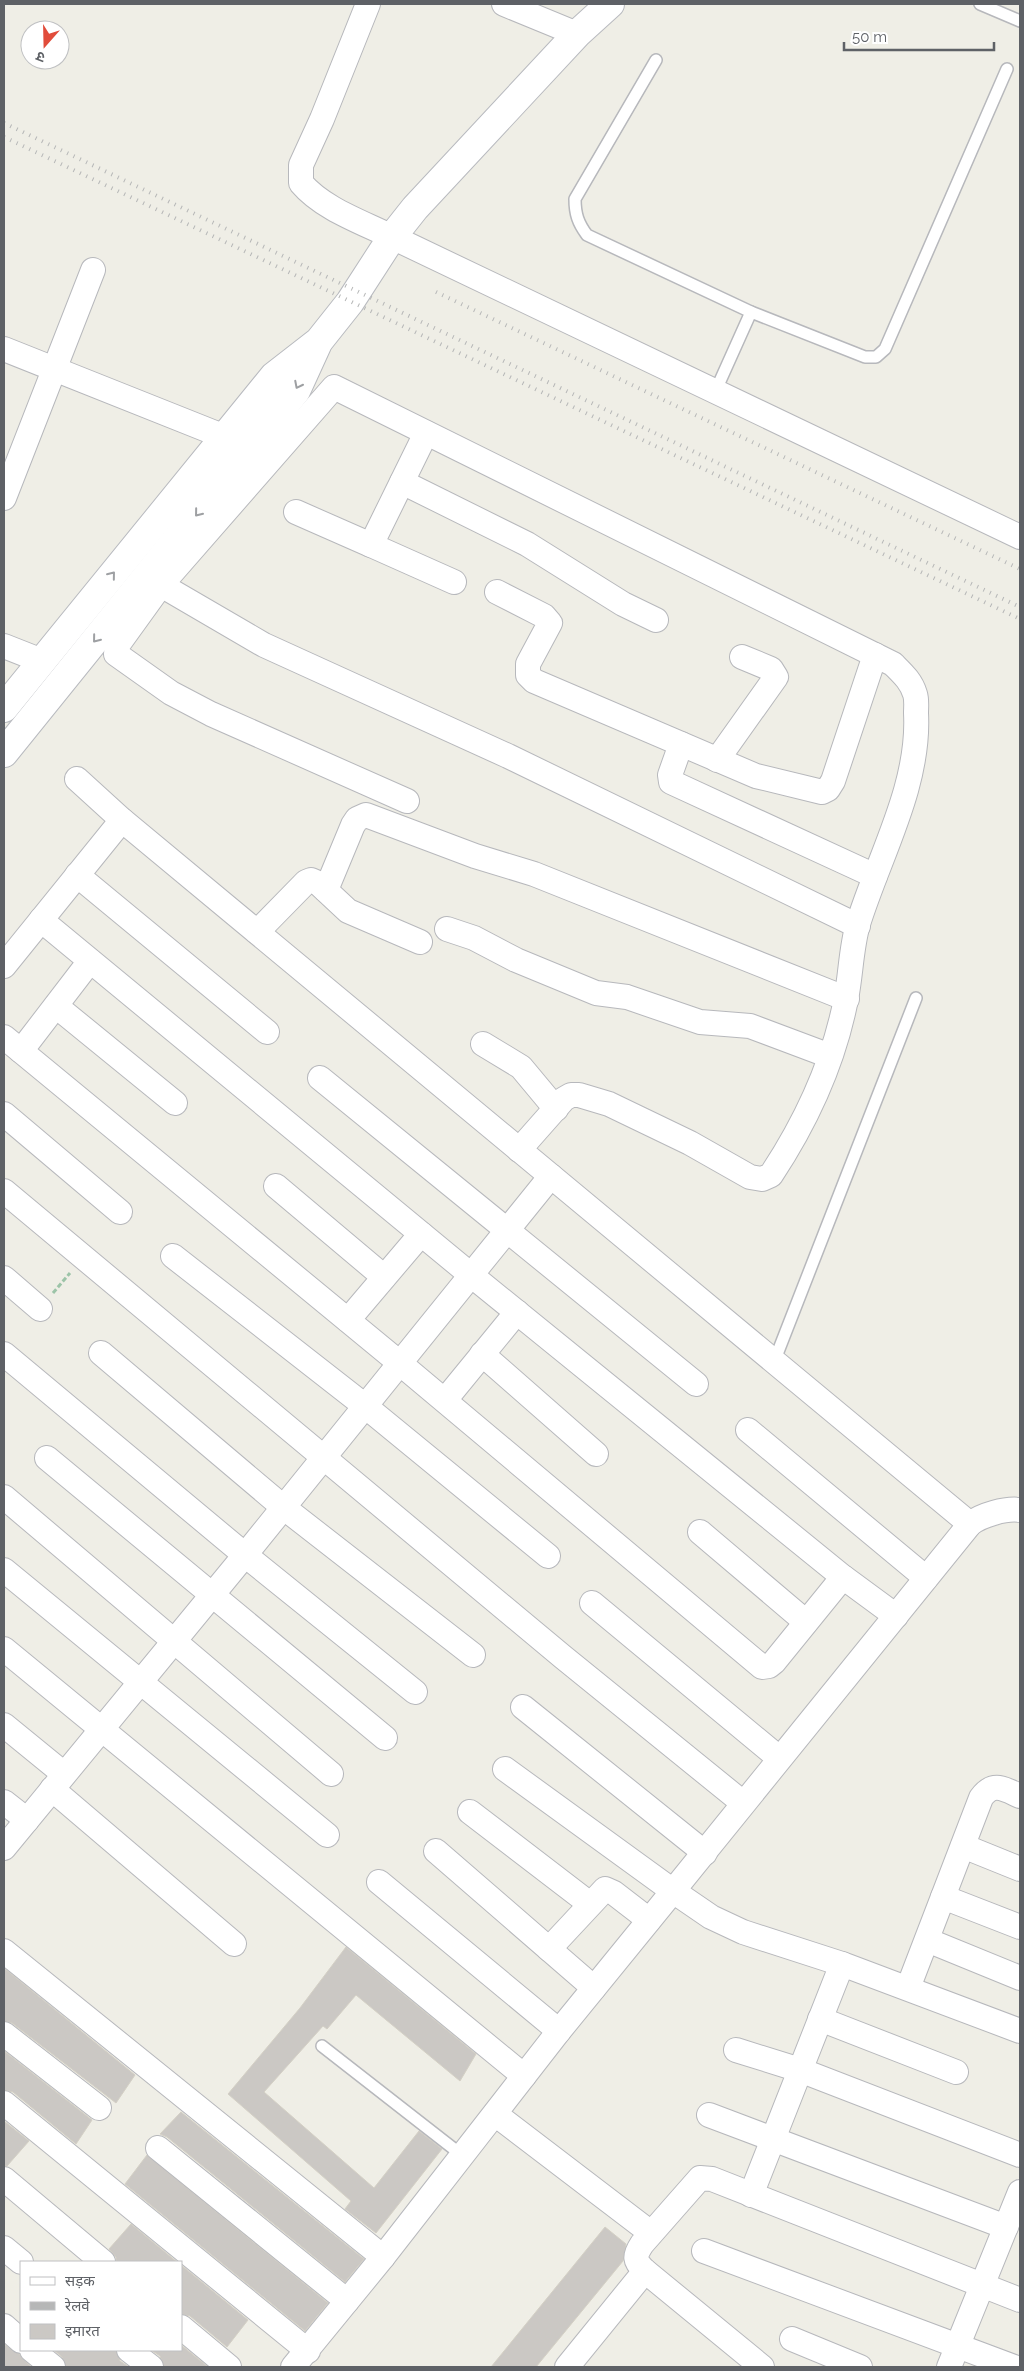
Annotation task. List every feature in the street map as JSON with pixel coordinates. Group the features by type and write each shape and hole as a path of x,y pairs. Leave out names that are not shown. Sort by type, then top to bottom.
{"street":[{"path":"368,4 322,119 301,164 301,183 309,193 392,238 716,390 1020,538"},
{"path":"504,4 577,34"},
{"path":"4,708 274,376 319,341 350,302 392,238 415,208 577,34 610,4"},
{"path":"4,498 93,270"},
{"path":"4,753 296,391 319,341"},
{"path":"4,349 225,437"},
{"path":"407,801 211,714 171,693 119,659 116,654 117,646 162,585 334,387 893,664 908,678 916,696 917,727 905,792 858,926 846,998 830,1056 803,1122 771,1175 762,1179 750,1177 626,1112 593,1098 571,1095 519,1150"},
{"path":"371,545 426,433"},
{"path":"402,482 527,544 623,604 656,620"},
{"path":"296,512 454,582"},
{"path":"162,585 264,645 517,760 858,926"},
{"path":"497,592 544,616 550,623 528,664 528,675 534,680 756,776 822,792 828,789 875,655"},
{"path":"4,646 42,661"},
{"path":"717,760 776,677 770,669 742,657"},
{"path":"681,744 670,774 671,782 875,876"},
{"path":"77,780 122,820 970,1524"},
{"path":"326,890 353,825 357,819 366,815 475,856 534,874 846,998"},
{"path":"4,966 122,820"},
{"path":"77,875 267,1032"},
{"path":"257,932 306,882 311,880 326,890 348,911 420,942"},
{"path":"41,920 471,1275 844,1577 896,1616"},
{"path":"446,929 474,938 516,960 596,993 627,997 700,1022 750,1026 830,1056"},
{"path":"90,960 56,1006 12,1044 445,1400 762,1667 769,1666 774,1662 844,1577"},
{"path":"56,1006 175,1103"},
{"path":"483,1044 521,1066 556,1109"},
{"path":"320,1078 696,1384"},
{"path":"4,1114 120,1212"},
{"path":"4,1848 245,1555 550,1176"},
{"path":"276,1186 384,1277"},
{"path":"4,1191 563,1657 743,1803"},
{"path":"348,1320 421,1234"},
{"path":"173,1256 365,1406 548,1556"},
{"path":"4,1278 40,1309"},
{"path":"445,1400 517,1312"},
{"path":"101,1353 283,1507 473,1655"},
{"path":"4,1354 245,1555 415,1692"},
{"path":"482,1354 596,1454"},
{"path":"748,1430 926,1578"},
{"path":"46,1458 385,1738"},
{"path":"4,1496 331,1774"},
{"path":"4,2103 300,2359 463,2156 559,2031 706,1853 779,1758 970,1524 976,1519 1019,1507"},
{"path":"700,1532 806,1622"},
{"path":"4,1570 327,1835"},
{"path":"592,1604 779,1758"},
{"path":"4,1649 524,2076"},
{"path":"523,1707 706,1853"},
{"path":"4,1725 58,1782 234,1944"},
{"path":"504,1768 711,1917 743,1932 842,1964 1020,2030"},
{"path":"908,1988 981,1798 987,1790 996,1787 1020,1796"},
{"path":"4,1802 27,1820"},
{"path":"470,1812 590,1904"},
{"path":"963,1846 1020,1870"},
{"path":"436,1851 594,1988"},
{"path":"379,1882 559,2031"},
{"path":"549,1949 602,1890 609,1890 649,1920"},
{"path":"943,1897 1020,1927"},
{"path":"927,1940 1020,1978"},
{"path":"4,1951 383,2257"},
{"path":"751,2195 842,1964"},
{"path":"820,2018 956,2072"},
{"path":"4,2034 98,2108"},
{"path":"736,2050 800,2070 1020,2155"},
{"path":"495,2114 651,2233"},
{"path":"709,2115 1012,2220"},
{"path":"158,2148 347,2302"},
{"path":"762,2367 637,2263 636,2252 700,2178 712,2179 1020,2300"},
{"path":"4,2179 103,2261"},
{"path":"948,2367 981,2286 1012,2220 1020,2192"},
{"path":"4,2248 20,2261"},
{"path":"704,2251 1014,2367"},
{"path":"567,2367 645,2271"},
{"path":"4,2326 20,2340"},
{"path":"182,2328 229,2367"},
{"path":"792,2339 860,2367"},
{"path":"33,2351 53,2367"},
{"path":"130,2351 151,2367"}],"lane":[{"path":"980,4 1020,21"},
{"path":"656,60 575,199 575,211 579,224 587,235 751,312 865,357 876,357 885,350 1007,69"},
{"path":"716,390 751,312"},
{"path":"774,1362 916,998"},
{"path":"322,2046 463,2156"}],"path":[{"path":"40,1309 83,1256"}],"building":[{"path":"346,1947 476,2054 460,2081 356,1995 327,2029 323,2026 264,2092 374,2188 419,2131 442,2149 376,2233 345,2209 351,2201 228,2094 300,2008"},
{"path":"4,1968 135,2075 116,2103 12,2023 4,2021"},
{"path":"4,2051 92,2120 76,2144 13,2092 4,2090"},
{"path":"181,2112 364,2259 345,2282 167,2137 160,2134"},
{"path":"4,2121 29,2141 7,2166 4,2166"},
{"path":"147,2155 328,2303 305,2331 125,2184"},
{"path":"131,2224 176,2261 116,2261 116,2257 109,2249"},
{"path":"605,2227 626,2244 623,2261 536,2367 491,2367"},
{"path":"182,2266 248,2320 227,2347 190,2316 182,2314"},
{"path":"4,2344 19,2354 31,2367 4,2367"},
{"path":"182,2346 208,2367 164,2367 160,2356 152,2351 182,2351"},
{"path":"55,2351 116,2351 120,2361 129,2367 66,2367 62,2357"}],"railway":[{"path":"4,123 1020,607"},
{"path":"4,137 1020,619"},
{"path":"436,292 1020,569"}]}
